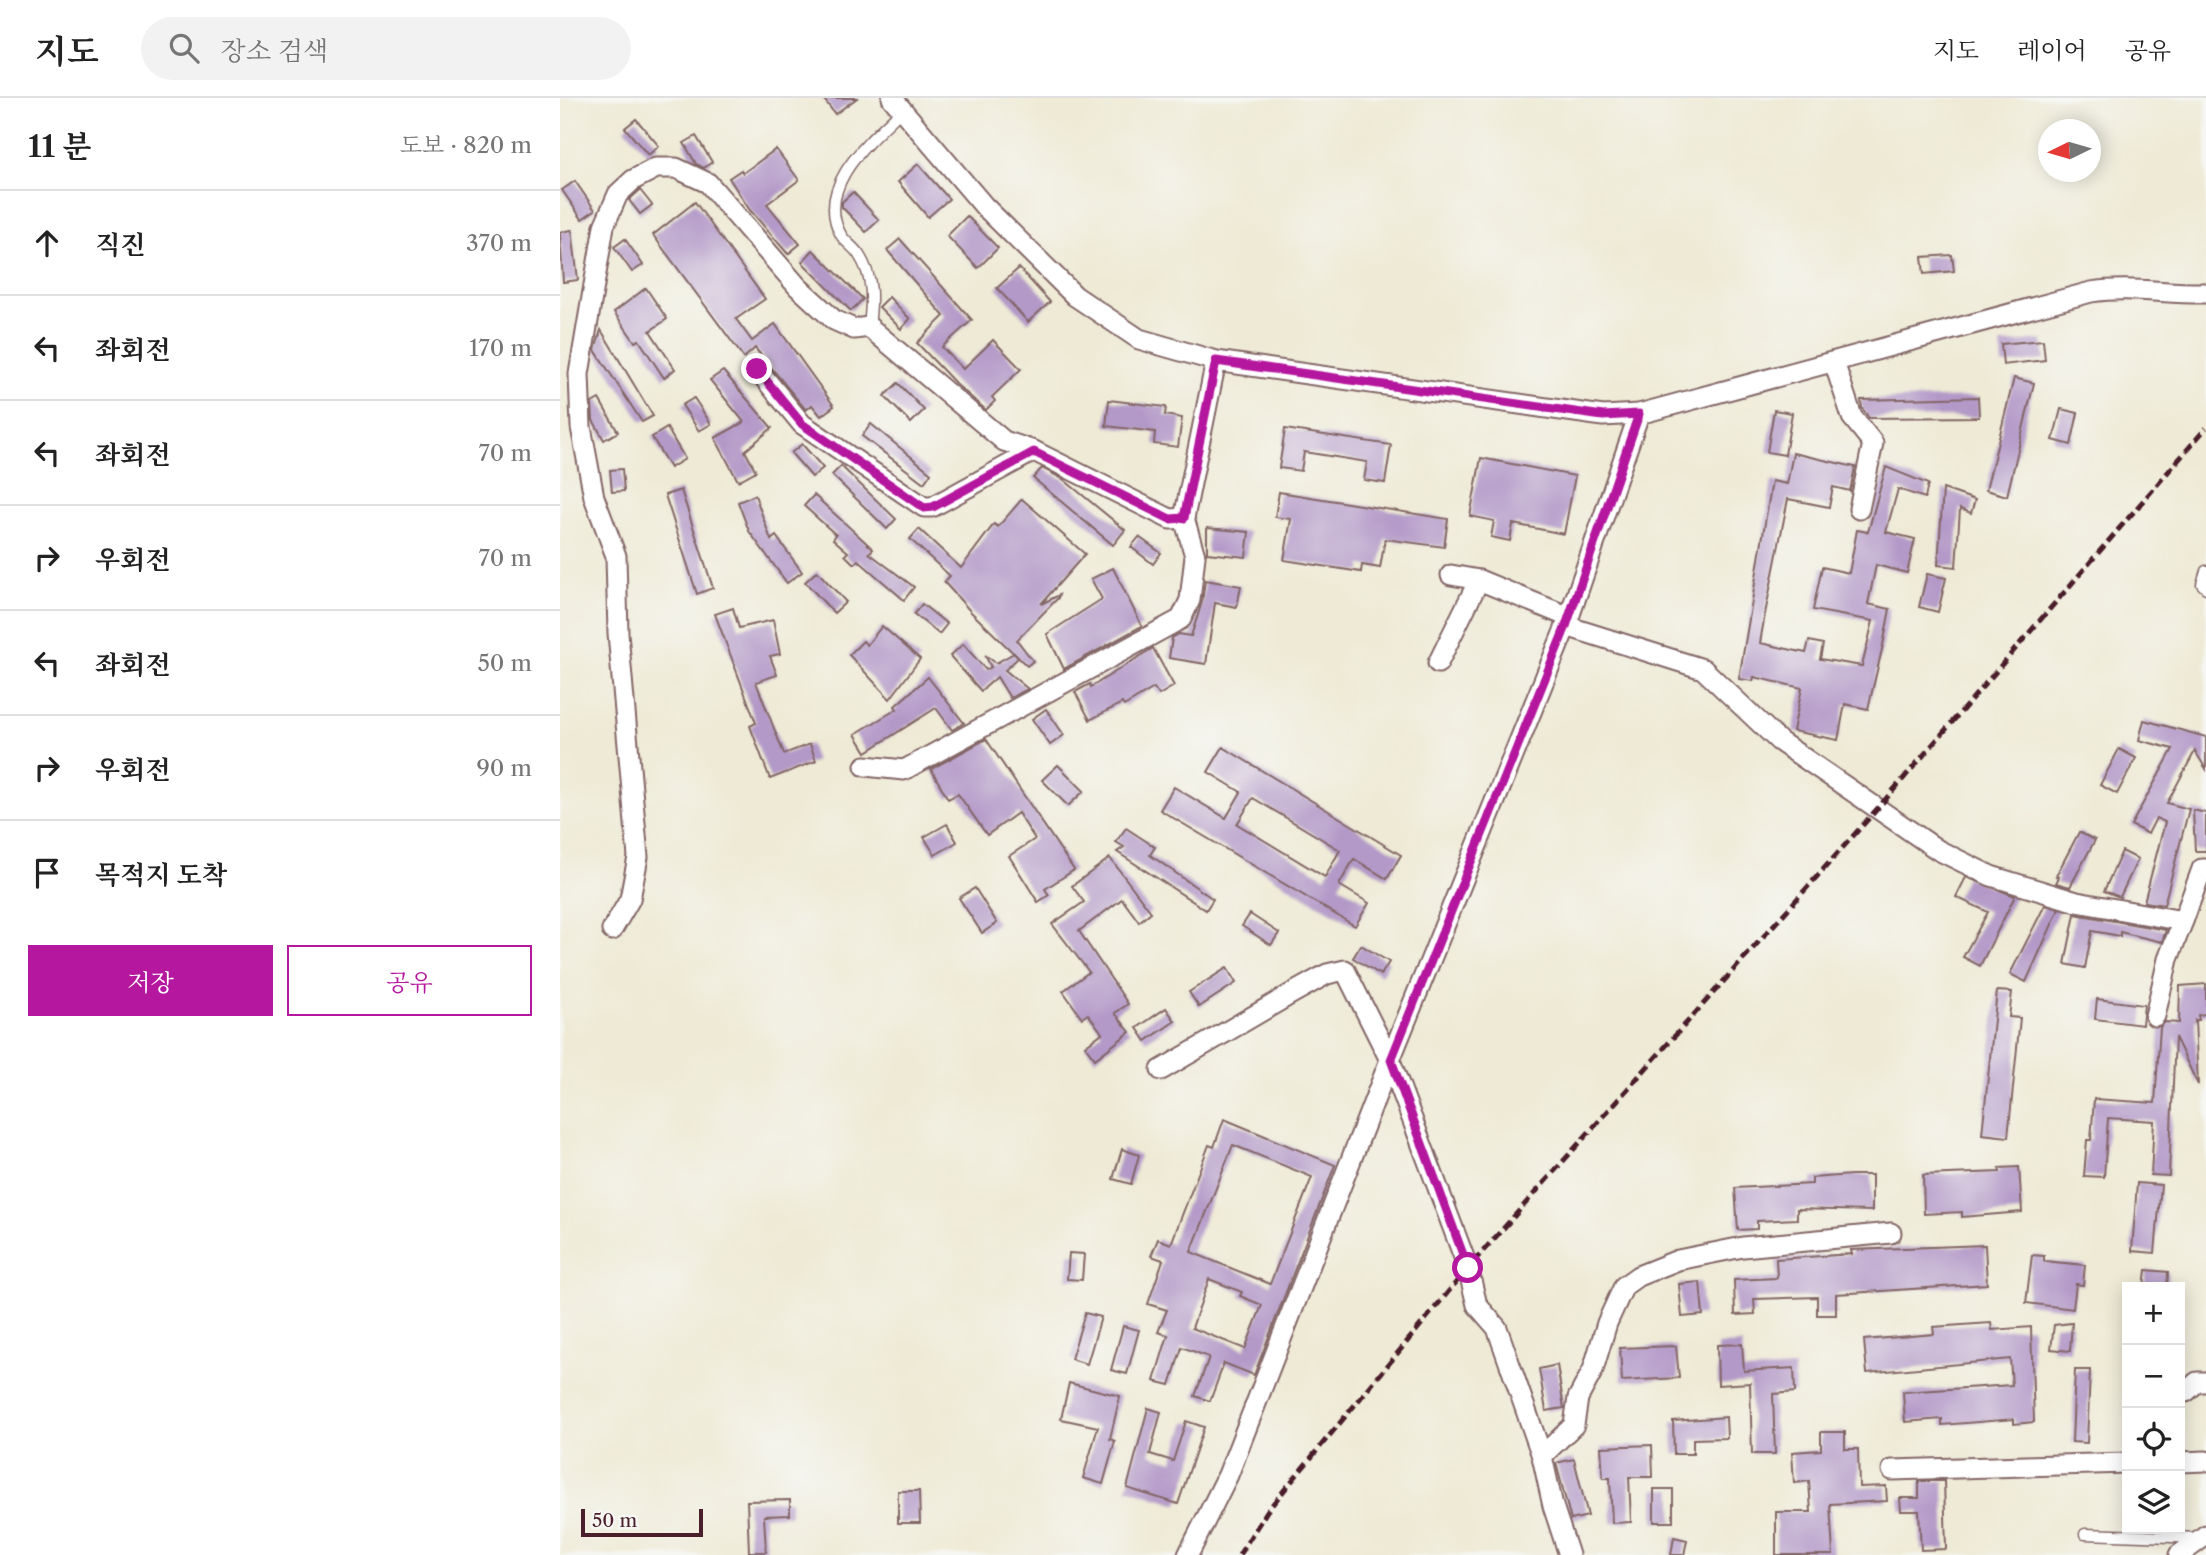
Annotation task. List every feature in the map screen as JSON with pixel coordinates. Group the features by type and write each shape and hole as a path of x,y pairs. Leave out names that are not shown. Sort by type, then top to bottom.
{"street":[{"path":"897,104 984,206 1076,296 1139,339 1216,361 1603,416 1639,414 1768,377 1834,362 2091,292 2122,287 2178,294 2206,293"},
{"path":"612,930 630,899 638,858 618,633 617,556 594,497 581,428 579,374 604,226 618,194 633,180 656,168 676,168 708,183 773,259 834,320 854,329 869,327 1004,441 1034,452 1170,519 1184,518"},
{"path":"865,766 904,770 1181,619 1190,600 1195,556 1184,518 1216,361"},
{"path":"1834,362 1852,417 1872,443 1859,509"},
{"path":"757,369 802,424 924,508 933,507 1034,452"},
{"path":"1188,1555 1228,1475 1568,621 1639,414"},
{"path":"1451,575 1479,580 1568,621 1703,669 1779,741 1938,850 1991,876 2077,902 2183,921"},
{"path":"1438,663 1479,580"},
{"path":"2155,1016 2168,959 2202,869 2206,869"},
{"path":"1161,1070 1291,993 1327,974 1345,970 1391,1060 1468,1268 1478,1305 1497,1328 1542,1456 1553,1506 1569,1555"},
{"path":"1542,1456 1574,1425 1578,1398 1593,1370 1607,1323 1624,1286 1638,1276 1678,1260 1743,1247 1891,1233"},
{"path":"2185,1392 2197,1381 2206,1382"},
{"path":"2185,1462 2206,1461"},
{"path":"1892,1469 2122,1463"},
{"path":"2179,1555 2204,1536"}],"lane":[{"path":"869,327 872,281 858,253 841,234 834,202 841,178 897,104"},
{"path":"2206,571 2202,584 2206,588"},
{"path":"2085,1534 2204,1536"}],"building":[{"path":"823,98 857,98 835,114"},
{"path":"636,119 659,146 648,155 625,128"},
{"path":"696,136 712,162 704,168 696,164 684,143"},
{"path":"776,149 799,180 767,204 800,244 788,254 749,209 729,178 741,170 743,173"},
{"path":"918,164 949,199 928,217 898,182"},
{"path":"575,181 595,210 582,219 562,190"},
{"path":"640,190 652,205 640,214 629,200"},
{"path":"853,192 879,220 866,232 842,207 842,202"},
{"path":"695,202 765,299 736,319 752,341 775,324 834,406 821,416 812,405 806,410 755,348 744,358 653,235"},
{"path":"967,216 998,248 978,268 947,236"},
{"path":"572,230 578,280 563,282 560,232"},
{"path":"625,239 643,265 632,272 614,247"},
{"path":"900,239 972,320 942,347 963,369 993,340 1021,369 992,397 995,401 986,410 957,385 917,343 944,316 887,250"},
{"path":"813,250 863,299 851,311 802,262"},
{"path":"1952,255 1954,271 1924,274 1922,257"},
{"path":"1019,268 1050,302 1028,322 997,288"},
{"path":"646,288 667,319 650,331 675,369 664,378 639,340 635,342 614,312"},
{"path":"889,297 910,319 901,329 879,307"},
{"path":"601,330 653,416 642,422 595,350"},
{"path":"2043,340 2045,360 2003,365 2001,344"},
{"path":"723,371 772,428 745,451 756,471 738,481 715,438 744,422 710,380"},
{"path":"2014,378 2034,383 2007,496 1986,490"},
{"path":"898,383 924,410 911,423 884,396"},
{"path":"1978,397 1979,417 1869,418 1862,408 1861,400"},
{"path":"694,398 711,424 699,431 682,405"},
{"path":"599,399 618,432 604,440 593,420 592,403"},
{"path":"1109,400 1166,407 1165,415 1182,418 1178,447 1154,444 1155,432 1106,426"},
{"path":"2061,409 2078,413 2071,445 2053,440"},
{"path":"1774,410 1792,413 1785,455 1767,452"},
{"path":"871,424 931,473 924,483 862,436"},
{"path":"667,428 685,459 670,468 652,437"},
{"path":"1285,429 1391,445 1385,483 1364,480 1367,462 1304,452 1301,471 1279,468"},
{"path":"802,444 823,468 812,477 791,453"},
{"path":"1793,453 1855,467 1850,491 1833,487 1829,507 1788,499 1765,614 1760,643 1806,653 1809,641 1823,644 1820,659 1862,666 1873,621 1813,610 1822,567 1849,573 1857,530 1868,532 1886,467 1928,484 1925,498 1898,489 1886,532 1915,539 1907,573 1876,565 1868,604 1890,609 1883,645 1868,709 1845,704 1838,740 1793,731 1802,688 1754,677 1753,681 1739,679 1772,481 1787,484"},
{"path":"1481,458 1575,476 1564,534 1513,524 1510,541 1491,537 1494,521 1470,516"},
{"path":"841,466 896,519 887,529 832,475"},
{"path":"1042,468 1063,479 1125,530 1113,545 1033,478"},
{"path":"622,469 624,491 612,492 610,470"},
{"path":"1943,489 1975,500 1971,513 1960,509 1956,567 1938,565"},
{"path":"681,490 713,588 697,594 665,495"},
{"path":"1279,492 1448,519 1444,547 1385,539 1380,568 1362,565 1361,572 1284,560 1291,519 1275,517"},
{"path":"755,495 771,540 776,536 802,572 787,583 749,531 738,502"},
{"path":"814,495 873,549 869,553 914,587 904,600 858,560 854,564 845,555 848,552 833,539 836,535 804,506"},
{"path":"1022,499 1085,554 1041,604 1059,595 1058,598 1017,640 1033,661 1027,666 971,612 944,582 950,576 910,539 919,529 961,568 994,524 998,527"},
{"path":"1207,528 1249,532 1246,557 1207,553"},
{"path":"1139,537 1161,553 1153,564 1131,547"},
{"path":"1113,568 1142,626 1064,669 1047,634 1102,599 1091,579"},
{"path":"817,571 846,602 834,613 805,582"},
{"path":"1927,574 1946,578 1938,612 1919,607"},
{"path":"1205,580 1241,586 1237,607 1215,603 1206,664 1169,658 1172,638 1179,634 1191,636 1202,602"},
{"path":"922,604 947,624 939,634 914,614"},
{"path":"733,608 739,628 773,620 780,654 770,656 777,675 756,682 784,754 810,744 816,761 770,779 750,726 756,723 715,614"},
{"path":"882,626 920,659 890,699 849,655 863,641 867,645"},
{"path":"963,644 986,670 991,667 985,655 996,663 1014,653 1018,658 1005,670 1028,689 1010,698 997,677 981,691 950,656"},
{"path":"1153,648 1174,686 1159,695 1154,688 1124,706 1122,703 1090,720 1075,692 1090,684 1091,687"},
{"path":"928,677 964,723 952,730 936,708 866,752 855,734 897,709 895,706"},
{"path":"1046,709 1064,735 1050,745 1032,719"},
{"path":"2144,720 2206,737 2206,769 2195,751 2167,803 2189,809 2164,905 2144,902 2165,822 2156,818 2148,834 2131,825 2173,749 2139,740"},
{"path":"986,739 1074,870 1045,889 1049,895 1038,902 1009,856 1035,839 1018,813 987,835 958,794 948,799 931,769"},
{"path":"1223,747 1401,855 1387,879 1354,859 1339,885 1369,903 1355,926 1160,810 1174,787 1226,818 1241,792 1208,772","holes":["1253,798 1340,850 1325,877 1237,824"]},
{"path":"2119,749 2136,758 2117,794 2100,785"},
{"path":"1058,765 1084,791 1068,806 1042,780"},
{"path":"2193,810 2206,813 2206,851 2195,851"},
{"path":"947,824 957,842 935,855 924,837"},
{"path":"1126,828 1155,847 1150,855 1213,899 1206,910 1117,852 1124,847 1116,842"},
{"path":"2079,832 2095,840 2070,887 2056,883 2059,877 2056,876"},
{"path":"2122,851 2138,859 2120,897 2104,891"},
{"path":"1110,858 1151,912 1139,922 1122,899 1079,931 1128,1004 1115,1013 1130,1032 1095,1059 1085,1046 1102,1033 1088,1014 1082,1018 1063,991 1089,972 1052,924 1084,902 1072,886"},
{"path":"1966,877 2015,896 1980,966 1963,957 1988,912 1956,897"},
{"path":"975,888 997,923 982,933 959,898"},
{"path":"2045,905 2059,909 2026,982 2010,974"},
{"path":"1250,914 1279,933 1271,945 1242,926"},
{"path":"2075,914 2166,930 2162,942 2120,932 2120,936 2092,931 2085,968 2065,964"},
{"path":"1361,945 1389,962 1381,975 1353,958"},
{"path":"1227,968 1236,983 1199,1007 1189,992"},
{"path":"2206,984 2206,1014 2198,1015 2199,1020 2195,1020 2198,1085 2175,1037 2169,1176 2151,1175 2154,1121 2108,1118 2104,1177 2084,1176 2087,1140 2091,1140 2094,1099 2155,1103 2160,1027 2165,1022 2179,1023 2180,986"},
{"path":"1997,991 2012,992 2009,1017 2020,1018 2008,1137 1982,1134"},
{"path":"2097,999 2144,1005 2142,1025 2095,1019"},
{"path":"1166,1008 1175,1021 1146,1041 1137,1028"},
{"path":"1224,1119 1335,1165 1254,1375 1224,1363 1210,1401 1195,1396 1209,1357 1182,1347 1170,1385 1154,1381 1168,1335 1158,1332 1167,1310 1148,1304 1163,1260 1151,1256 1158,1239 1171,1244 1209,1145 1214,1147","holes":["1233,1145 1312,1177 1270,1284 1191,1252","1209,1279 1242,1292 1240,1296 1262,1305 1245,1349 1192,1328"]},
{"path":"1122,1149 1139,1155 1131,1184 1113,1179"},
{"path":"2019,1167 2022,1212 1962,1217 1962,1212 1924,1214 1923,1175 2000,1172 1999,1168"},
{"path":"1872,1175 1872,1211 1797,1209 1797,1219 1757,1221 1757,1229 1738,1230 1735,1188 1812,1184 1812,1178"},
{"path":"2137,1183 2161,1185 2155,1253 2132,1251"},
{"path":"1985,1245 1987,1284 1836,1294 1836,1315 1817,1315 1817,1297 1754,1299 1755,1314 1735,1315 1734,1280 1777,1278 1776,1259 1852,1254 1851,1250"},
{"path":"1069,1253 1084,1254 1082,1280 1067,1279"},
{"path":"2032,1255 2044,1256 2044,1261 2085,1265 2083,1285 2076,1284 2073,1309 2026,1303"},
{"path":"2146,1270 2168,1272 2167,1282 2145,1282"},
{"path":"1700,1282 1703,1315 1682,1317 1679,1284"},
{"path":"1085,1313 1101,1317 1087,1364 1071,1359"},
{"path":"1991,1323 1992,1330 2031,1327 2034,1422 2014,1424 2014,1419 1942,1425 1942,1419 1905,1422 1903,1392 2012,1385 2010,1359 1867,1373 1864,1340 1934,1334 1933,1327"},
{"path":"2072,1323 2070,1351 2051,1349 2054,1325"},
{"path":"1123,1326 1139,1330 1127,1374 1111,1370"},
{"path":"1742,1344 1744,1371 1794,1368 1795,1392 1773,1394 1775,1454 1752,1454 1750,1383 1718,1385 1717,1345"},
{"path":"1676,1346 1679,1378 1622,1381 1620,1348"},
{"path":"1557,1365 1564,1408 1546,1411 1539,1369"},
{"path":"2075,1370 2090,1370 2087,1443 2072,1442"},
{"path":"1069,1383 1120,1396 1110,1439 1115,1441 1103,1484 1083,1478 1098,1427 1061,1419"},
{"path":"1148,1408 1161,1412 1150,1454 1173,1461 1186,1421 1204,1427 1178,1504 1127,1488"},
{"path":"1726,1417 1727,1438 1693,1439 1693,1454 1674,1454 1673,1421"},
{"path":"1821,1432 1845,1432 1845,1449 1858,1449 1859,1487 1886,1486 1887,1501 1830,1504 1833,1555 1776,1555 1776,1512 1811,1512 1809,1481 1794,1483 1792,1452 1821,1450"},
{"path":"1652,1445 1653,1477 1629,1477 1631,1522 1612,1523 1610,1478 1603,1478 1601,1447"},
{"path":"1574,1459 1588,1516 1571,1520 1556,1463"},
{"path":"1919,1481 1944,1481 1946,1549 1921,1550 1919,1511 1901,1511 1900,1498 1919,1498"},
{"path":"1654,1489 1673,1489 1673,1522 1654,1522"},
{"path":"898,1491 919,1491 920,1523 898,1523"},
{"path":"790,1500 790,1515 764,1516 766,1552 749,1552 747,1501"},
{"path":"1674,1537 1687,1540 1684,1555 1671,1555"}],"railway":[{"path":"1239,1555 1267,1511 1468,1268 1878,808 2206,428"}],"route":[{"path":"757,369 802,424 924,508 933,507 1034,452 1170,519 1184,518 1191,497 1216,361 1603,416 1639,414 1566,626 1391,1060 1468,1268"}]}
